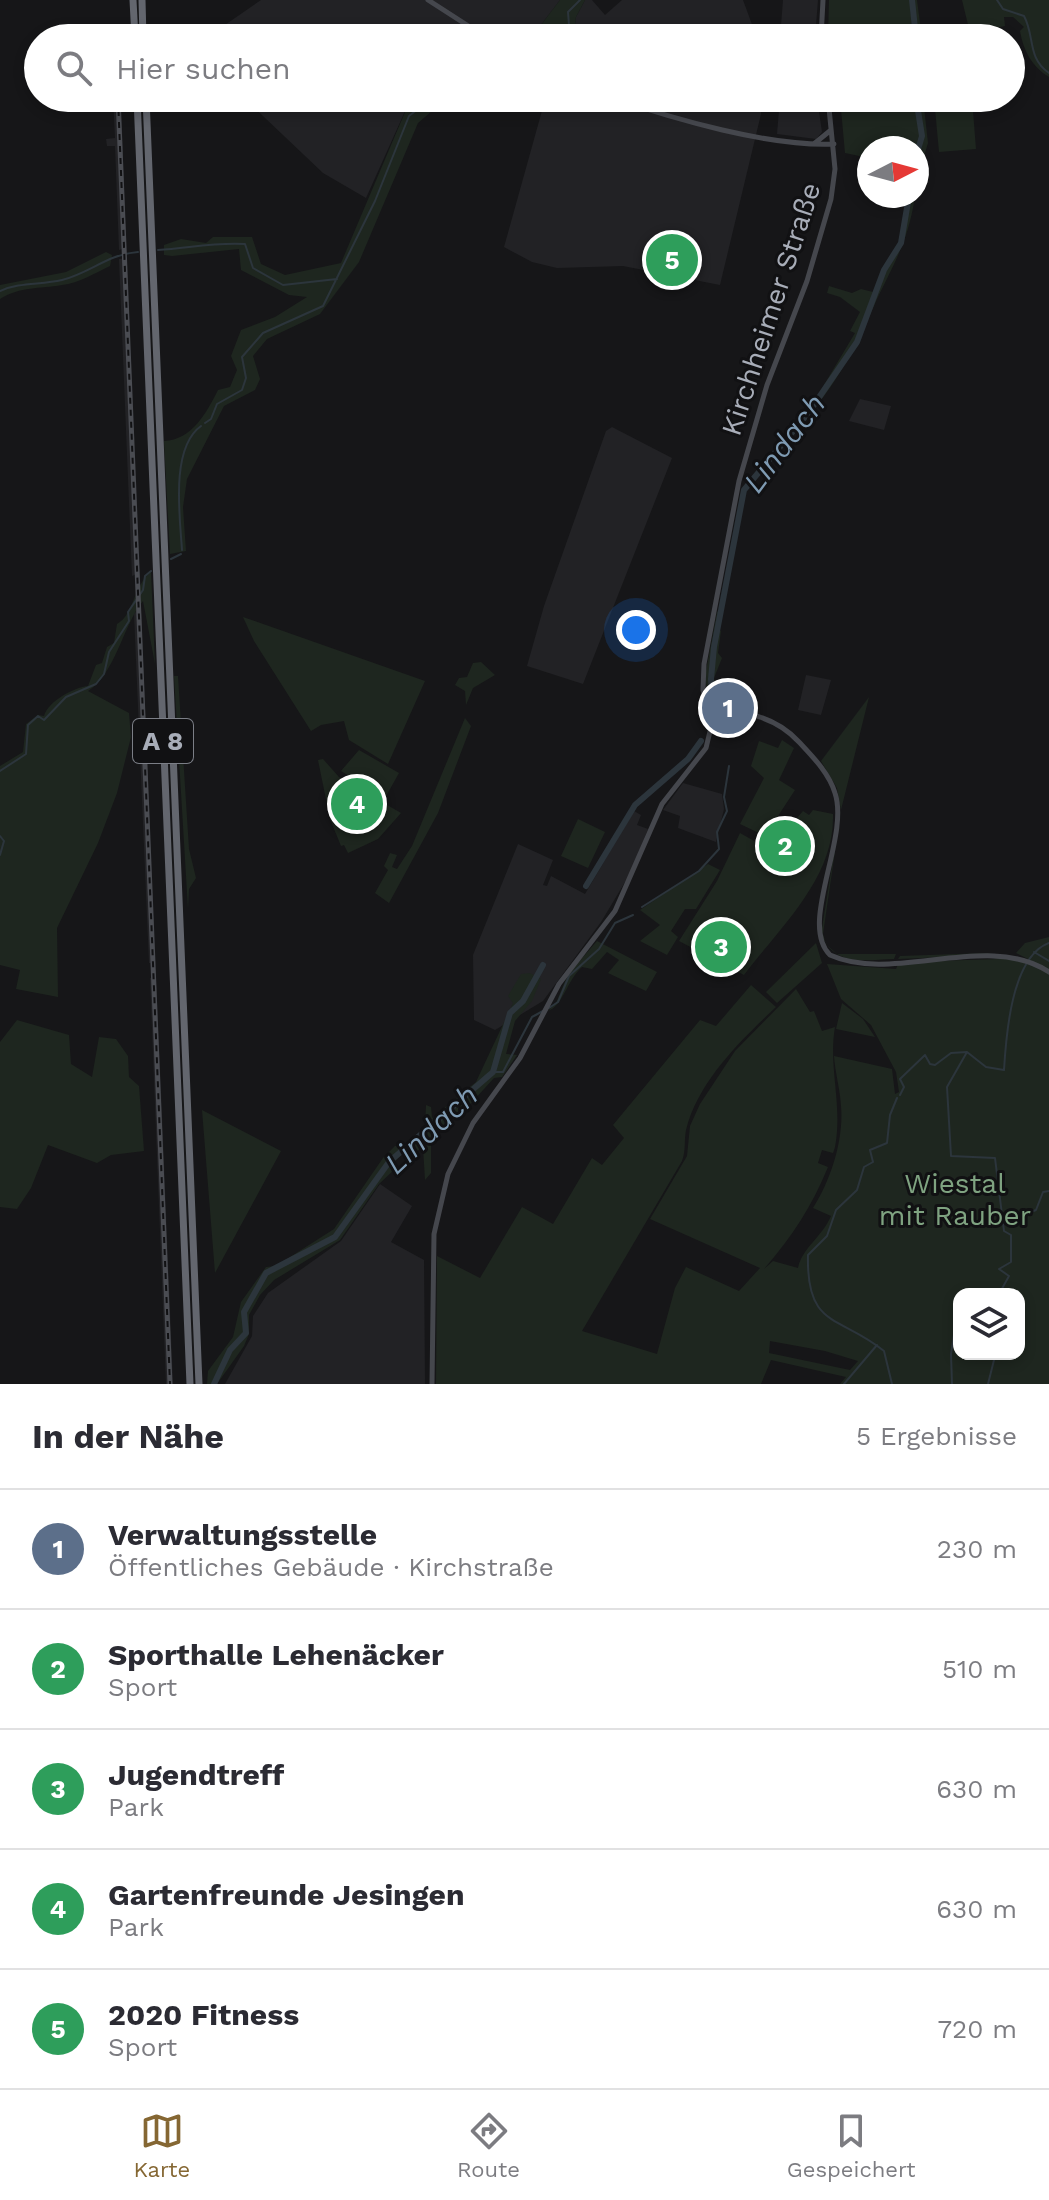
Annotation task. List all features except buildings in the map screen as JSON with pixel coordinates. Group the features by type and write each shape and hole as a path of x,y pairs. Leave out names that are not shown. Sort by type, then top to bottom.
{"highway":[{"path":"133,0 134,24"},
{"path":"142,0 143,24"},
{"name":"A 8","path":"138,112 190,1384"},
{"name":"A 8","path":"147,112 199,1384"}],"main road":[{"path":"428,0 465,24"},
{"path":"822,24 823,0"},
{"path":"661,112 696,122 810,144 834,144"},
{"name":"Kirchheimer Straße","path":"432,1384 434,1243 444,1185 473,1123 516,1065 565,973 615,911 662,804 700,758 710,739 712,723 703,690 704,664 738,486 767,385 818,248 834,186 830,112"},
{"path":"810,144 821,142 832,128"},
{"path":"709,714 766,717 787,731 816,761 835,793 837,829 819,927 822,944 830,955 859,962 998,957 1029,962 1049,972"}],"shaded area":[{"path":"261,0 560,0 542,24 226,24"},
{"path":"585,0 592,0 605,15 622,0 743,0 752,24 575,24"},
{"path":"783,0 818,0 816,24 781,24"},
{"path":"114,112 121,112 126,248 119,250 115,146 107,146 106,139 115,138"},
{"path":"259,112 405,112 366,198 323,173"},
{"path":"542,112 761,112 720,285 623,266 557,268 532,262 504,247"},
{"path":"779,112 819,112 822,132 816,139 777,134"},
{"path":"126,258 139,573 132,576 119,259"},
{"path":"860,399 891,406 884,430 849,421"},
{"path":"612,427 672,458 583,684 527,666 544,606 606,431"},
{"path":"141,610 155,963 149,963 134,614"},
{"path":"806,675 831,680 821,715 798,710"},
{"path":"683,783 722,794 724,809 716,842 678,828 680,816 663,810"},
{"path":"634,811 641,815 637,825 648,829 631,872 601,922 543,1001 495,1030 474,1020 473,955 518,844 553,860 543,885 547,886 551,876 585,894"},
{"path":"156,977 173,1384 166,1384 150,978"},
{"path":"380,1184 412,1206 391,1242 424,1260 425,1384 225,1384 252,1336 253,1316 268,1293 341,1241"}],"green space":[{"path":"560,0 585,0 575,24 542,24"},
{"path":"829,0 917,0 920,24 912,24 910,4 912,24 828,24"},
{"path":"962,0 1049,0 1049,77 1038,68 1025,49 1025,24 1013,17 1004,17 1005,24 968,24"},
{"path":"405,112 431,112 418,123 359,262 320,314 267,339 253,356 260,379 255,390 224,406 187,479 183,507 186,551 170,554 164,441 183,436 203,416 218,390 230,387 237,370 231,356 241,330 275,317 307,297 289,295 241,270 239,249 172,256 164,255 164,245 181,239 206,243 213,237 252,237 261,264 285,275 341,263"},
{"path":"841,112 925,112 927,136 857,136 857,156 845,153"},
{"path":"935,112 973,112 976,149 939,152"},
{"path":"906,208 913,208 905,237 857,342 825,395 781,448 777,444 818,395 855,333 850,331 860,312 840,297 827,293 829,286 852,293 861,289 873,292 899,243"},
{"path":"106,252 112,255 110,266 87,277 68,284 23,290 0,299 0,285 66,272"},
{"path":"151,572 155,664 143,601 105,674 88,691 129,713 131,737 117,793 98,843 57,928 58,997 16,989 20,970 0,965 0,766 23,752 26,724 38,715 44,716 51,705 63,696 88,686 96,665 102,663 107,647 114,643 117,624 127,614 145,577"},
{"path":"720,610 716,628 721,631 718,653 722,658 714,678 719,701 709,702 705,676 717,612"},
{"path":"243,617 425,681 388,764 349,740 344,721 321,725 311,731 254,641"},
{"path":"481,662 495,675 473,688 466,705 465,691 455,685 459,678 467,677 473,663"},
{"path":"174,676 178,676 189,849 196,878 189,889 188,909"},
{"path":"869,697 841,810 837,788 821,761"},
{"path":"465,718 471,726 438,813 389,903 375,893 388,870 384,866 390,853 397,855 392,867 397,869 412,846"},
{"path":"782,740 794,748 779,780 795,790 765,836 740,824 764,778 751,766 759,741 778,748"},
{"path":"359,750 399,773 385,798 341,771"},
{"path":"323,759 339,777 401,813 378,839 348,853 344,845 341,846 330,819 318,760"},
{"path":"813,810 833,814 825,859 803,900 744,975 679,941 717,881 740,833 763,846 776,826 785,832 803,811 809,815"},
{"path":"841,810 823,934 825,942 821,934"},
{"path":"578,819 605,832 588,868 561,856"},
{"path":"708,864 720,870 696,909 685,909 671,931 678,937 667,955 640,941 660,925 640,910"},
{"name":"Wiestal mit Rauber","path":"1049,937 1049,1384 840,1384 846,1377 771,1360 761,1384 436,1384 437,1256 480,1278 522,1207 553,1224 592,1158 602,1165 624,1138 613,1125 700,1020 716,1026 751,985 776,1007 722,1062 700,1095 686,1130 682,1161 582,1331 657,1354 675,1288 686,1267 739,1291 760,1268 650,1219 687,1156 690,1126 700,1104 735,1051 796,989 810,1012 814,1011 822,1031 835,1027 833,1057 837,1131 835,1147 833,1153 822,1150 818,1163 828,1167 815,1195 792,1233 764,1269 773,1261 798,1268 804,1254 831,1216 813,1208 831,1172 840,1132 841,1106 834,1056 892,1069 895,1094 899,1092 896,1072 871,1025 841,999 827,964 896,969 899,962 1000,959 971,956 898,959 900,956 987,953 1030,960 1016,953 1025,943","holes":["770,1341 825,1351 858,1361 850,1370 769,1353"]},
{"path":"597,941 657,972 646,991 608,973 619,960 607,952 592,969 582,967 558,1004 548,1011 556,1003 568,974"},
{"path":"816,943 822,963 777,1003 766,992"},
{"path":"838,954 896,954 894,959 861,960"},
{"path":"530,973 541,979 532,1001 515,1021 506,1054 517,1055 502,1077 494,1078 464,1111 431,1139 431,1173 425,1180 423,1147 410,1156 403,1153 392,1164 395,1169 379,1184 340,1240 274,1280 260,1295 249,1315 249,1334 244,1346 217,1384 207,1384 208,1371 233,1337 241,1302 266,1267 276,1266 334,1229 383,1158 395,1146 409,1144 425,1130 426,1105 431,1107 432,1118 476,1082 513,1003 508,996 521,974"},
{"path":"842,1003 863,1019 875,1037 836,1029"},
{"path":"17,1020 69,1035 71,1064 92,1077 99,1037 116,1039 128,1056 129,1077 139,1086 144,1151 111,1155 97,1163 48,1145 31,1188 17,1209 0,1207 0,1042"},
{"path":"202,1110 281,1151 215,1273"}],"waterway":[{"path":"569,24 568,12 580,0"},
{"name":"Lindach","path":"912,0 915,24"},
{"path":"997,0 1003,9 1024,16 1037,61 1049,73"},
{"path":"205,423 211,419 217,404 242,390 246,378 242,357 263,333 323,306 375,201 409,116 414,112"},
{"name":"Lindach","path":"918,112 922,136"},
{"name":"Lindach","path":"713,708 711,679 714,647 744,490 809,412 857,342 884,270 901,243 907,208"},
{"path":"158,250 245,244 253,268 283,285 337,279"},
{"path":"0,291 62,280 117,256 138,252"},
{"path":"182,550 179,503 181,466 191,436 201,426"},
{"path":"171,559 181,554"},
{"path":"0,771 26,754 28,725 38,716 44,720 66,697 96,684 104,674 109,652 129,621 128,612 143,590 145,576 151,571"},
{"name":"Lindach","path":"586,886 635,805 688,759 701,741"},
{"path":"642,907 699,871 719,849 717,832 727,811 724,797 729,766"},
{"path":"0,836 4,841 0,855"},
{"path":"549,1008 558,1002 569,976 599,949 615,923 633,915"},
{"path":"900,1095 904,1087 900,1079 925,1055 930,1064 935,1065 951,1053 967,1052 986,1067 1004,1070 1009,1019 1019,981 1036,951 1049,943"},
{"path":"1034,952 1049,961"},
{"name":"Lindach","path":"214,1384 230,1350 246,1333 244,1312 266,1273 335,1237 389,1162 493,1072 510,1013 523,1001 543,965"},
{"path":"493,1072 503,1072 532,1017 543,1011"},
{"path":"967,1052 947,1087 951,1156 995,1158 1004,1231 1011,1235 1011,1262 999,1269 1009,1276 1002,1288"},
{"path":"892,1384 884,1351 829,1317 820,1308 809,1279 808,1255 827,1236 836,1210 857,1190 864,1167 873,1162 870,1150 887,1143 890,1115 897,1098"},
{"path":"1003,1223 1036,1210 1043,1192 1049,1191"},
{"path":"952,1384 953,1341"},
{"path":"844,1384 877,1345"},
{"path":"988,1384 994,1360"}],"railway":[{"path":"119,112 170,1384"}],"place":[{"name":"2020 Fitness","path":"672,260"},
{"name":"Verwaltungsstelle","path":"728,708"},
{"name":"Gartenfreunde Jesingen","path":"357,804"},
{"name":"Sporthalle Lehenäcker","path":"785,846"},
{"name":"Jugendtreff","path":"721,947"}]}
